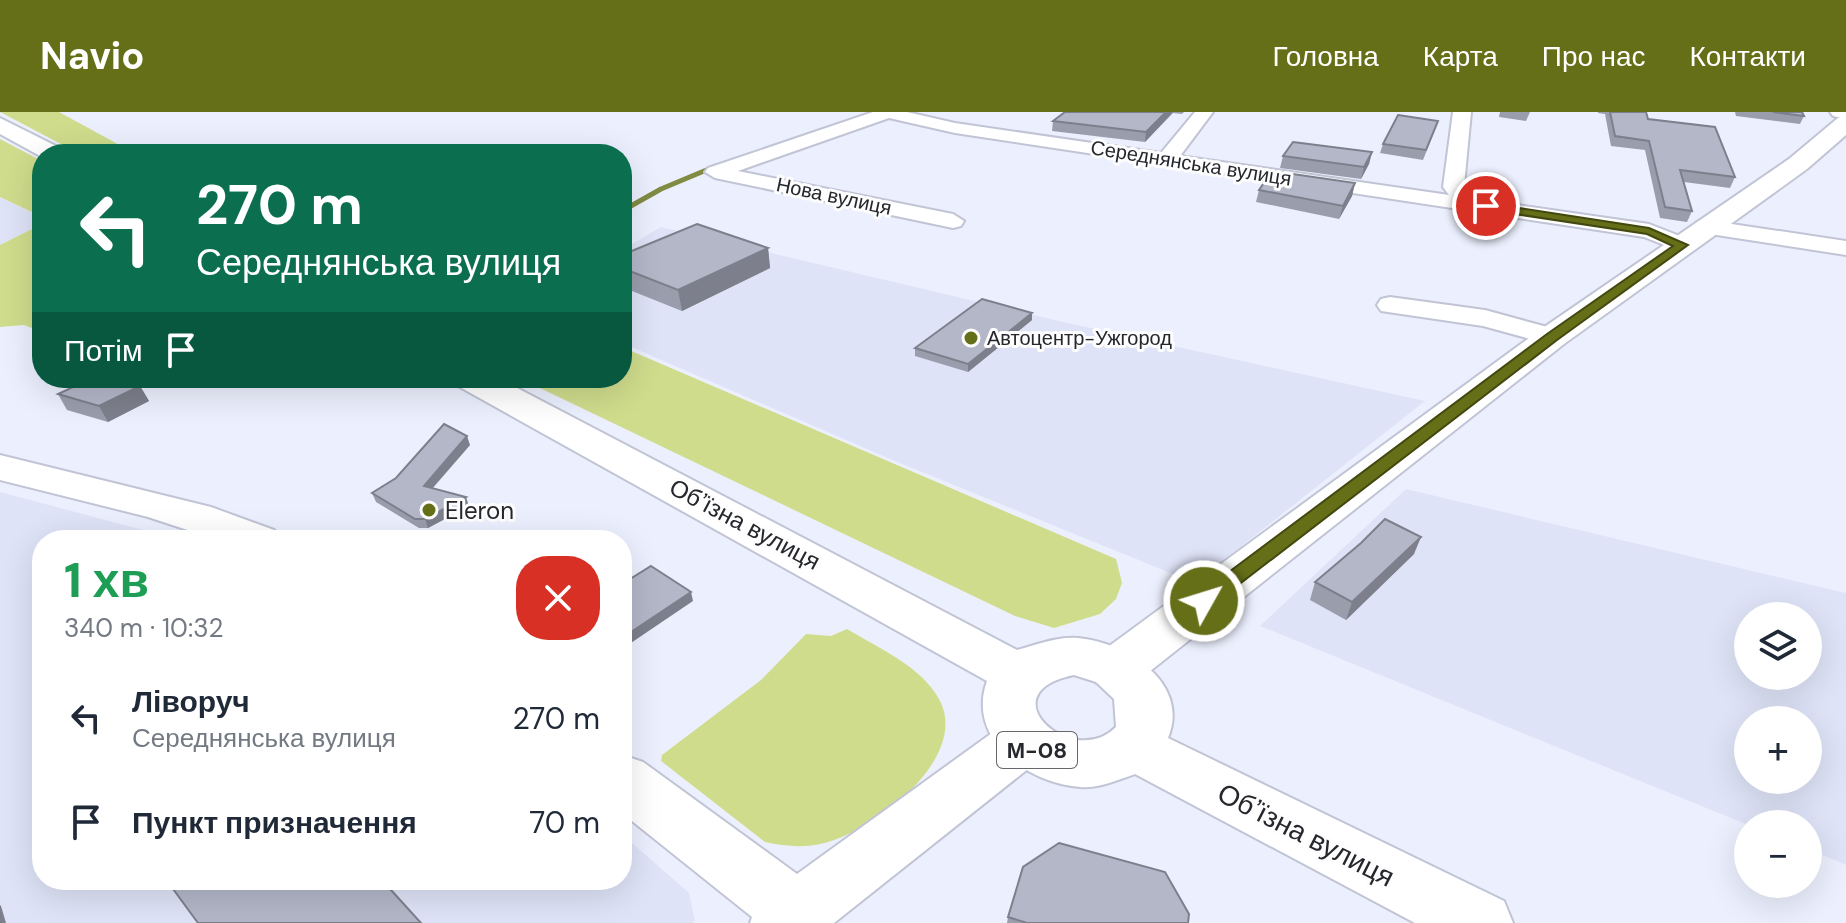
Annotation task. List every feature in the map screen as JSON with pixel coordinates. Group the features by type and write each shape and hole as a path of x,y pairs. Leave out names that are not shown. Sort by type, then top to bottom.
{"main road":[{"path":"1116,669 1552,337 1798,164 1846,123"},
{"path":"0,125 35,144"},
{"name":"Обʼїзна вулиця","path":"490,388 832,570 1017,674"},
{"path":"0,467 67,487 218,522 236,530"},
{"path":"1017,674 1033,663 1052,657 1096,660 1116,669 1132,682 1143,698 1148,715 1144,732 1133,747"},
{"name":"М-08","path":"1017,674 1007,689 1005,706 1010,724 1023,741 1043,754 1066,762 1092,764 1115,758 1133,747"},
{"path":"632,787 789,918 1023,741"},
{"name":"Обʼїзна вулиця","path":"1133,747 1480,923"}],"street":[{"name":"Середнянська вулиця","path":"889,112 955,128 1649,231 1846,248"},
{"name":"Нова вулиця","path":"889,112 715,172 953,221"},
{"path":"1170,161 1171,153 1204,112"},
{"path":"1462,112 1453,187 1464,199 1486,206"},
{"path":"1839,112 1846,114"},
{"path":"1390,305 1485,318 1552,337"}],"shaded area":[{"path":"0,197 32,213 32,229 0,245"},
{"path":"661,227 1059,321 1425,401 1195,583 890,459 632,347 632,244"},
{"path":"1406,489 1846,593 1846,865 1822,855 1822,810 1734,810 1734,819 1260,626"},
{"path":"0,492 143,530 32,530 32,890 632,890 632,843 689,893 695,920 693,923 0,923"}],"green space":[{"path":"0,112 59,112 118,144 61,144"},
{"path":"0,139 32,156 32,212 0,197"},
{"path":"32,229 32,328 24,325 0,327 0,245"},
{"path":"632,351 1116,559 1122,583 1116,599 1100,614 1054,628 1015,616 540,388 632,388"},
{"path":"847,629 910,667 931,687 939,699 945,722 942,745 911,790 865,825 820,844 793,846 765,842 661,761 662,755 761,680 806,634 831,636"}],"building":[{"path":"1065,112 1166,112 1146,132 1053,121"},
{"path":"1610,112 1646,112 1648,119 1715,127 1735,177 1680,170 1692,211 1665,207 1649,141 1615,136"},
{"path":"1773,112 1802,112 1804,116"},
{"path":"1398,115 1438,121 1426,150 1383,144"},
{"path":"1293,142 1372,152 1364,167 1283,156"},
{"path":"1272,171 1355,183 1343,206 1259,190"},
{"path":"697,224 768,248 678,290 632,272 632,251"},
{"path":"982,299 1032,313 968,364 915,348"},
{"path":"71,388 136,388 99,406 58,394"},
{"path":"444,424 467,436 424,486 466,497 425,519 415,519 372,493 396,478"},
{"path":"1385,519 1421,537 1352,602 1315,582 1361,543"},
{"path":"651,566 691,592 632,631 632,578"},
{"path":"1059,843 1165,872 1189,914 1188,923 1027,923 1008,917 1023,867"},
{"path":"174,890 391,890 421,923 198,923"}],"waterway":[{"path":"632,205 661,189 716,166"}],"place":[{"name":"Автоцентр-Ужгород","path":"971,338"},
{"name":"Eleron","path":"429,510"}],"route":[{"path":"1204,601 1552,337 1682,245 1649,231 1486,206"}]}
